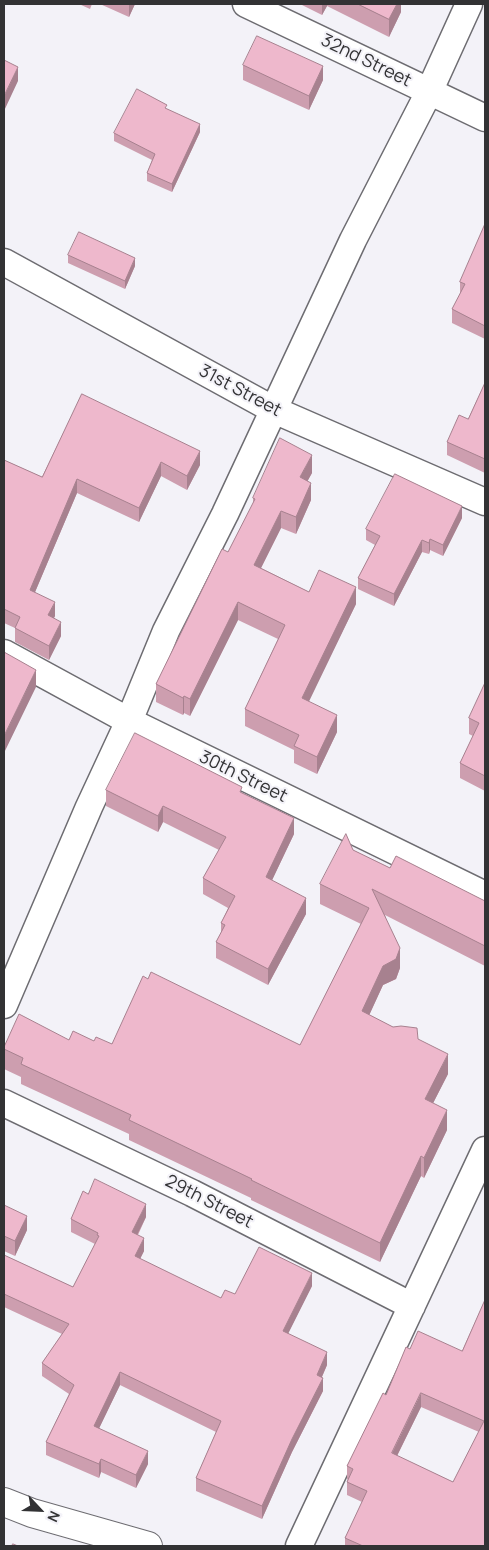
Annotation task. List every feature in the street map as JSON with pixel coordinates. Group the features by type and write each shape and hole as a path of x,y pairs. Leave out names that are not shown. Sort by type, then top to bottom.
{"street":[{"name":"32nd Street","path":"246,4 485,118"},
{"path":"4,1005 89,807 130,721 166,631 274,410 353,240 429,92 469,4"},
{"name":"31st Street","path":"4,262 274,410 485,502"},
{"name":"30th Street","path":"4,653 130,721 485,894"},
{"name":"29th Street","path":"4,1103 192,1193 412,1306"},
{"path":"299,1546 485,1150"},
{"path":"4,1502 32,1513 148,1546"}],"building":[{"path":"358,4 397,4 389,19"},
{"path":"257,36 323,66 309,96 243,65"},
{"path":"4,60 18,67 4,96"},
{"path":"137,89 167,105 165,108 200,124 172,184 147,173 155,154 114,133"},
{"path":"485,224 485,326 452,309 465,284 460,282"},
{"path":"79,232 135,258 125,281 68,255"},
{"path":"485,383 485,459 447,442 459,415 468,419"},
{"path":"82,394 200,451 187,476 161,462 139,508 77,479 30,590 55,602 48,615 61,622 49,646 15,628 20,617 4,609 4,460 42,477"},
{"path":"280,438 312,455 300,477 311,483 296,517 281,511 254,565 309,592 319,570 356,587 302,698 337,715 317,757 294,746 299,735 245,709 285,625 238,602 190,699 184,696 183,698 156,684 222,549 228,552 255,499 253,498"},
{"path":"395,474 462,506 443,545 430,539 429,543 422,540 394,594 358,578 380,536 366,529"},
{"path":"4,652 36,670 4,736"},
{"path":"485,683 485,776 460,763 479,723 469,718"},
{"path":"135,733 242,787 240,792 294,818 266,877 306,898 268,969 216,942 225,925 221,923 235,896 203,878 226,837 163,806 158,816 106,790"},
{"path":"346,834 353,850 390,868 396,856 485,901 485,946 372,889 400,948 396,959 383,966 362,1011 393,1027 417,1028 418,1039 448,1054 425,1099 447,1110 424,1158 421,1156 380,1243 129,1120 131,1115 21,1064 23,1058 4,1049 19,1014 69,1040 73,1031 94,1041 96,1037 112,1044 143,976 148,979 151,972 300,1045 369,908 320,884"},
{"path":"95,1179 146,1204 132,1232 144,1238 135,1256 221,1298 225,1290 235,1294 259,1247 312,1273 283,1331 327,1352 317,1375 323,1378 292,1439 262,1506 196,1478 221,1421 120,1372 94,1426 148,1451 136,1475 101,1459 99,1464 46,1442 74,1385 42,1363 69,1324 4,1294 4,1255 73,1287 99,1236 97,1235 98,1233 71,1219 83,1191 88,1194"},
{"path":"4,1205 27,1216 15,1241 4,1236"},
{"path":"485,1300 485,1546 363,1546 345,1538 367,1491 347,1482 353,1469 347,1466 383,1393 386,1395 406,1347 410,1349 418,1331 462,1351","holes":["421,1393 484,1421 453,1482 392,1453"]}]}
